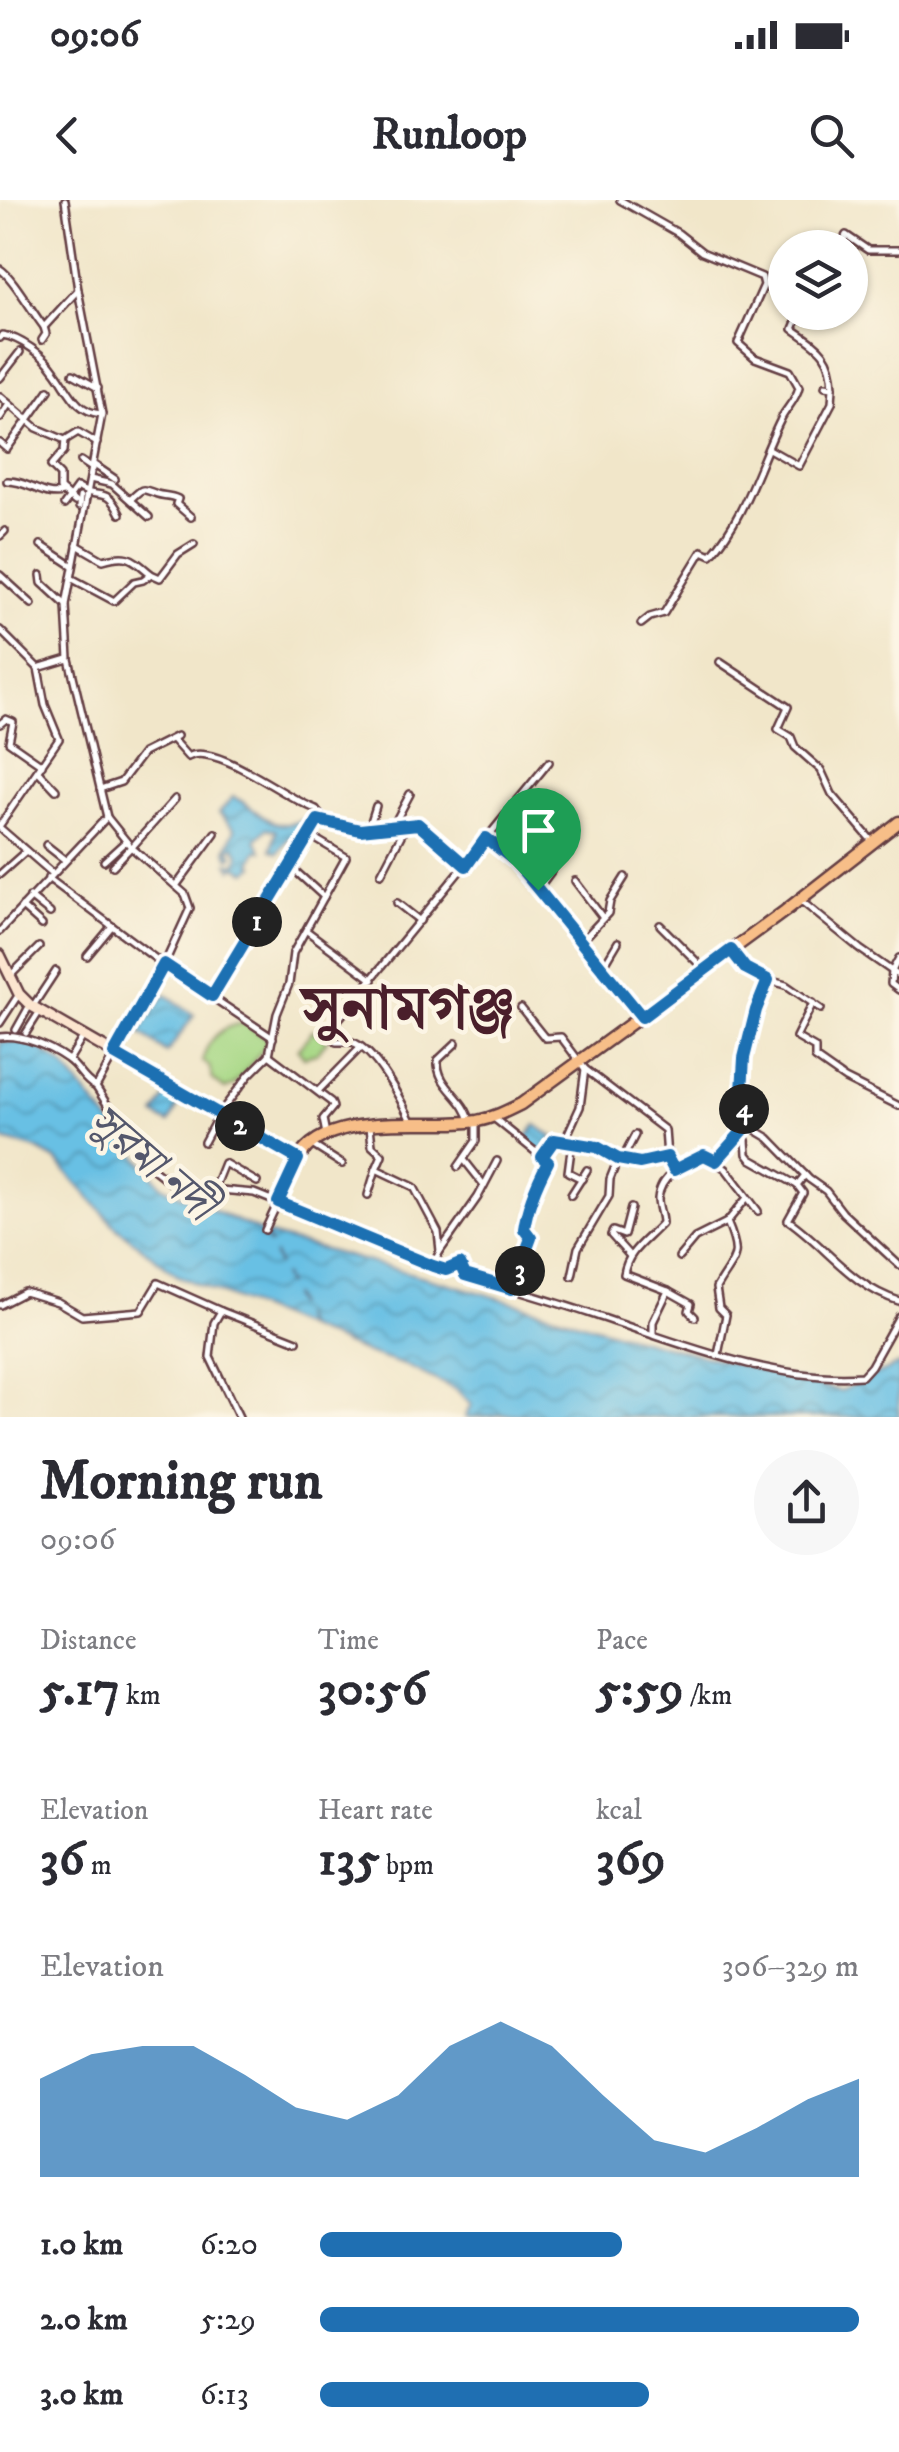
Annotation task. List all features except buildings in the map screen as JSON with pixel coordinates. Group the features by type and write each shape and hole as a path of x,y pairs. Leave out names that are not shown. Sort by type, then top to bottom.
{"main road":[{"path":"0,955 19,994 34,1008 298,1159 310,1144 326,1134 370,1126 473,1121 522,1104 582,1065 899,822"}],"street":[{"path":"65,200 102,414 90,479 78,498 80,525 66,605 69,659 107,816 130,845 185,894 190,908 164,964 96,1087"},
{"path":"620,200 722,263 749,269 762,277 764,285 738,343 756,358 790,371 799,388 780,419 746,502 716,549 709,555 702,551 664,613 641,624"},
{"path":"868,250 899,250"},
{"path":"0,268 44,326 46,334 42,340"},
{"path":"44,326 78,290"},
{"path":"768,448 799,466 832,403 832,363 792,330"},
{"path":"0,338 15,336 48,364 69,395 86,411 102,414"},
{"path":"1,376 20,352"},
{"path":"48,364 55,356"},
{"path":"74,374 98,388"},
{"path":"825,386 834,388"},
{"path":"0,443 7,449 50,390"},
{"path":"0,396 29,421 65,440"},
{"path":"0,418 10,404"},
{"path":"65,440 78,432 97,443"},
{"path":"65,440 64,452 51,466 60,475 58,482 78,498"},
{"path":"81,460 114,479"},
{"path":"90,479 112,484 149,517"},
{"path":"6,481 16,481 50,496 78,498"},
{"path":"131,499 141,490 171,495 191,517"},
{"path":"64,505 102,493 114,499 120,514"},
{"path":"77,545 103,560 118,554 135,560 160,578 178,554 194,544"},
{"path":"41,545 73,566"},
{"path":"0,574 32,604"},
{"path":"71,578 111,602 134,582 151,574"},
{"path":"41,575 42,584 66,605"},
{"path":"0,630 38,668 45,706 59,739 0,827 112,926 272,1038"},
{"path":"38,668 69,659"},
{"path":"720,662 788,706 778,729 791,737 796,747 821,770 832,794 874,844"},
{"path":"0,724 6,718 13,722 9,742 40,768 56,790"},
{"path":"100,789 122,782 144,753 175,737 188,757 199,753 220,759 320,812 212,996"},
{"path":"412,1124 391,1084 360,1047 350,1041 336,1042 333,1026 549,762"},
{"path":"393,826 410,794"},
{"path":"113,866 176,799"},
{"path":"370,828 376,806"},
{"path":"1,927 107,816"},
{"path":"318,820 335,826 370,828 418,824 466,866"},
{"path":"380,874 408,822"},
{"path":"176,886 215,833"},
{"path":"204,1142 219,1114 269,1055 277,1014 290,984 293,954 346,857 309,835"},
{"path":"486,838 515,861 642,1017"},
{"path":"46,845 65,860"},
{"path":"104,861 130,845"},
{"path":"0,874 26,851"},
{"path":"538,890 563,855"},
{"path":"291,867 324,897"},
{"path":"581,942 603,918 625,876"},
{"path":"575,880 603,918"},
{"path":"30,898 50,913"},
{"path":"800,900 899,976"},
{"path":"396,903 420,922"},
{"path":"22,907 42,925"},
{"path":"660,925 705,970"},
{"path":"87,956 112,926"},
{"path":"306,931 372,980"},
{"path":"602,969 618,942"},
{"path":"10,976 39,947"},
{"path":"731,950 745,968 786,985 821,1008"},
{"path":"899,958 891,984 899,990"},
{"path":"16,1030 56,971"},
{"path":"747,1126 742,1091 744,1058 768,980"},
{"path":"0,1023 19,994"},
{"path":"813,1003 796,1038 816,1048 814,1058 832,1071 899,1106"},
{"path":"26,1034 34,1008"},
{"path":"521,1008 545,1038 561,1037 582,1065 665,1130 667,1157 674,1170"},
{"path":"0,1037 28,1039 70,1060 86,1082 96,1087 143,1161 154,1173 187,1189 254,1193 433,1266 446,1270 460,1264 465,1275 653,1335 718,1355 838,1378 862,1376 899,1316"},
{"path":"70,1060 84,1037"},
{"path":"456,1043 438,1060 438,1070 473,1121 476,1141 458,1168"},
{"path":"318,1090 360,1047"},
{"path":"269,1055 318,1090 332,1105 323,1119 326,1134"},
{"path":"582,1065 578,1114 568,1142 568,1172 582,1179"},
{"path":"492,1117 548,1162 538,1179 525,1221 524,1229 531,1238 512,1289"},
{"path":"368,1195 382,1155 372,1146 370,1126"},
{"path":"716,1161 747,1126"},
{"path":"747,1126 768,1138 826,1191 843,1213 899,1265"},
{"path":"572,1276 580,1242 609,1196 610,1179 635,1135"},
{"path":"738,1136 746,1140 751,1159 797,1185 803,1193 788,1220 822,1247 846,1274 870,1290 899,1301"},
{"path":"542,1157 554,1140 597,1147 620,1159 640,1163 667,1157"},
{"path":"310,1144 342,1164"},
{"path":"695,1317 689,1310 691,1304 624,1274 629,1255 662,1223 658,1198 661,1186 674,1170 704,1155 726,1169 758,1211"},
{"path":"265,1230 298,1159"},
{"path":"465,1161 484,1185"},
{"path":"433,1266 497,1161"},
{"path":"214,1188 224,1163 257,1182"},
{"path":"376,1169 414,1187 438,1232 440,1251"},
{"path":"572,1195 587,1170"},
{"path":"797,1185 805,1175"},
{"path":"679,1257 695,1238 727,1222 746,1199"},
{"path":"629,1255 611,1235 613,1231 624,1235 631,1208"},
{"path":"718,1355 726,1316 719,1308 716,1288 737,1255 736,1241 727,1222"},
{"path":"0,1305 25,1292 58,1302 82,1316 141,1311 158,1282 297,1341"},
{"path":"653,1335 653,1322 668,1291"},
{"path":"220,1311 214,1323 210,1357 239,1417"}],"green space":[{"path":"244,1023 270,1041 234,1085 225,1089 213,1080 209,1066 202,1062 217,1035"},
{"path":"313,1030 327,1041 316,1054 304,1057 298,1049"}],"water":[{"path":"233,797 272,822 291,824 302,820 310,828 300,844 289,837 278,853 271,850 276,831 267,828 256,840 262,851 257,851 251,863 254,866 247,872 235,867 232,870 228,863 237,864 239,854 234,846 229,850 233,855 230,858 226,851 235,829 219,813"},
{"path":"165,994 194,1015 167,1053 139,1032"},
{"path":"0,1041 32,1043 63,1065 163,1187 265,1234 619,1334 841,1391 899,1364 899,1417 465,1417 471,1405 458,1391 407,1366 178,1276 116,1227 56,1160 36,1149 0,1139"},
{"path":"167,1094 177,1098 179,1104 169,1123 155,1115"},
{"path":"536,1125 553,1137 542,1153 524,1140"}],"ferry route":[{"path":"265,1234 305,1328"}],"district":[{"name":"সুনামগঞ্জ","path":"408,1006"}],"route":[{"path":"318,820 360,830 418,824 466,866 486,838 515,861 538,890 642,1017 731,950 745,968 768,980 744,1058 742,1091 747,1126 716,1161 704,1155 674,1170 667,1157 640,1163 618,1159 597,1147 554,1140 542,1157 548,1162 538,1179 525,1221 524,1229 531,1238 512,1289 465,1275 460,1264 446,1270 433,1266 278,1202 298,1159 114,1054 164,964 212,996 318,820"}],"water label":[{"name":"সুরমা নদী","path":"153,1161"}]}
